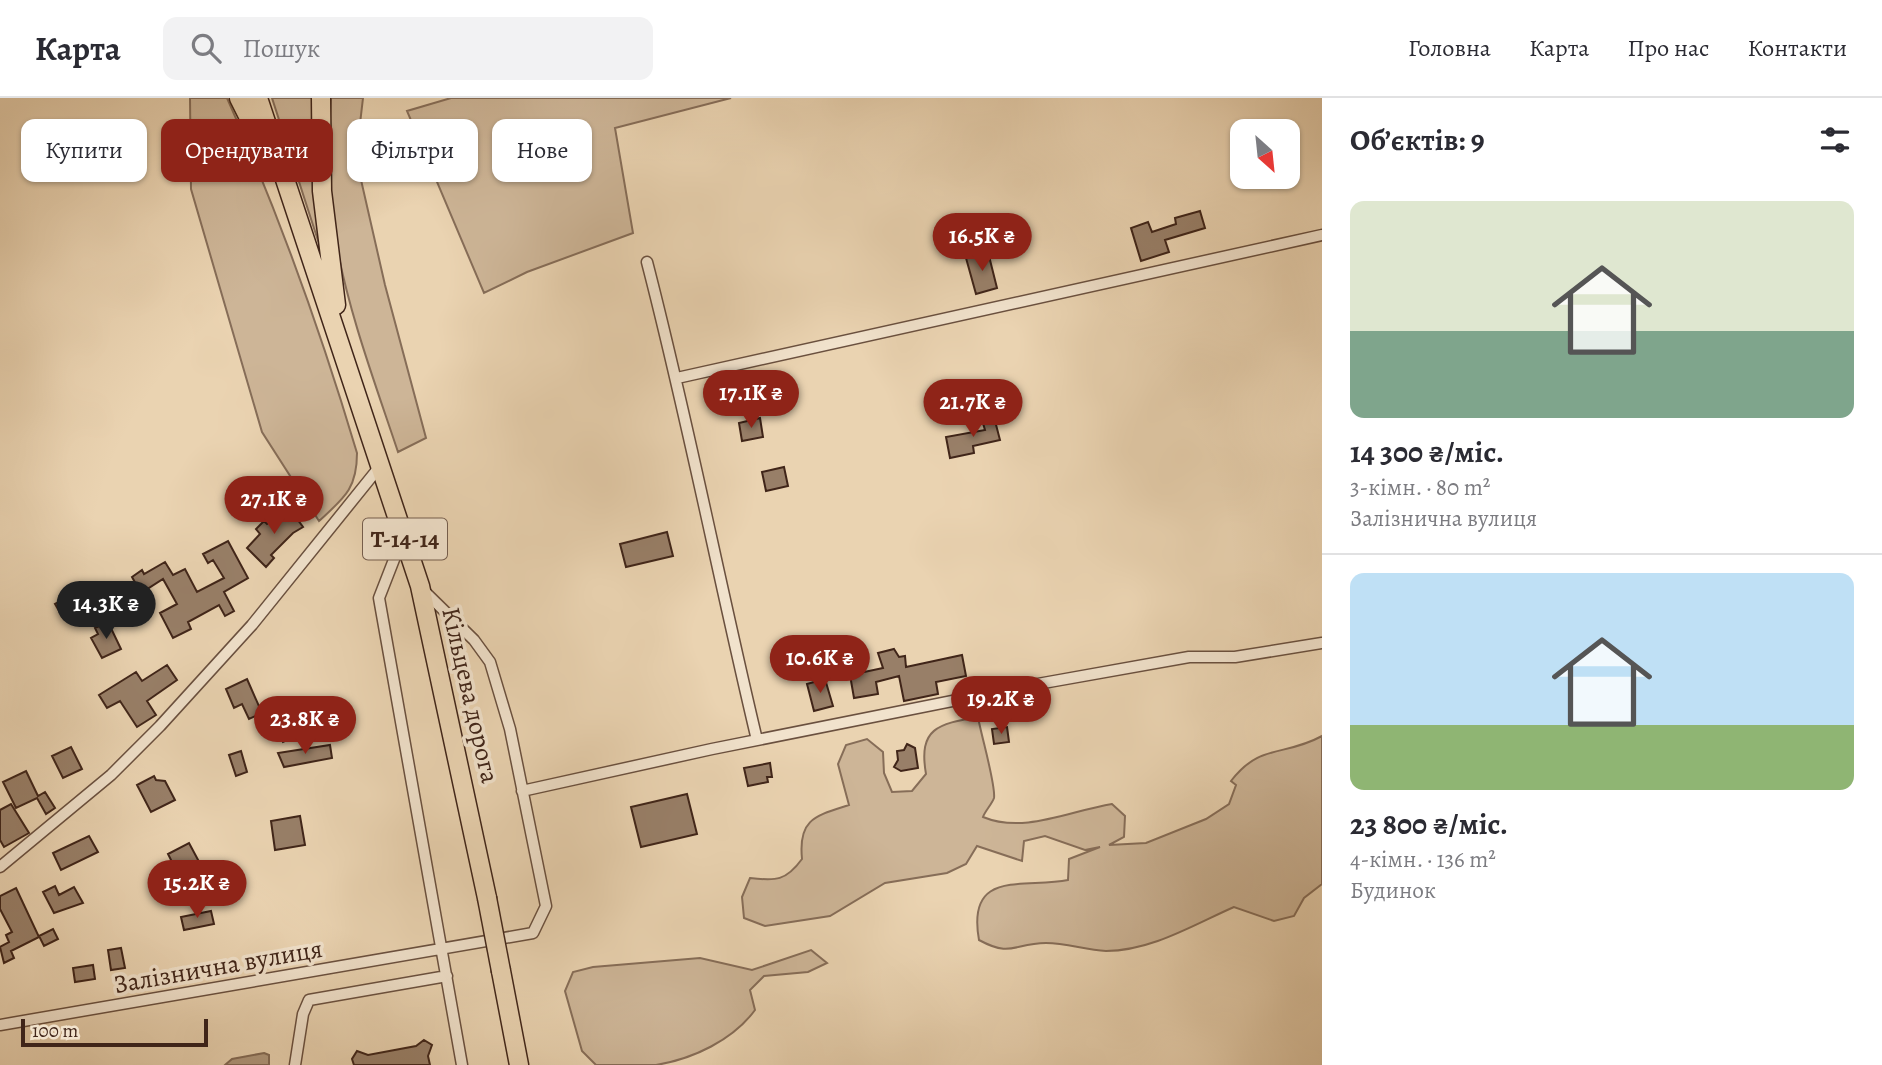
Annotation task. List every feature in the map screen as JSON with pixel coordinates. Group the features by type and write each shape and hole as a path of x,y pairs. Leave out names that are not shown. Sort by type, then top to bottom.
{"highway":[{"name":"Т-14-14","path":"239,98 294,208"},
{"name":"Т-14-14","path":"258,98 341,343"},
{"name":"Т-14-14","path":"321,98 322,191 341,343"},
{"name":"Кільцева дорога","path":"341,343 420,586 487,898 519,1065"}],"street":[{"path":"677,378 1322,235"},
{"path":"647,262 677,378 723,598 757,740"},
{"path":"0,867 111,775 160,726 252,625 381,464"},
{"path":"404,535 379,598 462,1065"},
{"name":"Залізнична вулиця","path":"0,1025 533,933 546,906 510,729 490,662 474,640 420,586"},
{"path":"522,791 757,740 1188,657 1235,657 1322,643"},
{"path":"295,1065 303,1014 309,1000 447,976"}],"shaded area":[{"path":"190,98 227,98 236,119 190,119"},
{"path":"272,98 314,98 315,119 279,119"},
{"path":"331,98 363,98 361,119 347,119 347,182 361,182 385,285 426,438 398,452 355,322 341,269 331,206 333,119 330,119"},
{"path":"451,98 731,98 615,128 633,233 527,272 484,293 437,182 478,182 478,119 410,119 407,111"},
{"path":"191,182 262,182 281,229 314,318 357,453 352,484 342,499 319,521 262,432"},
{"path":"299,182 318,182 322,253"},
{"path":"978,717 994,792 994,798 983,817 999,822 1030,822 1112,804 1125,816 1124,837 1109,845 1146,843 1206,819 1229,804 1236,785 1231,781 1252,761 1322,736 1322,884 1304,898 1294,916 1274,921 1234,907 1171,936 1123,950 1106,951 1046,943 1006,949 979,940 977,917 981,902 990,892 1002,886 1068,880 1069,859 1100,847 1085,850 1045,836 1024,841 1022,861 977,846 966,864 947,873 885,883 830,916 765,926 744,918 742,897 750,878 774,879 791,872 802,859 803,835 811,821 849,805 838,764 846,745 867,739 883,752 884,773 892,792 912,791 926,774 925,747 934,731 952,722"},
{"path":"811,950 827,963 808,972 764,976 750,990 755,1010 746,1021 724,1039 698,1053 656,1065 596,1065 582,1051 565,991 573,972 593,967 700,958 752,970"},
{"path":"264,1053 269,1055 269,1065 225,1065 232,1059"}],"building":[{"path":"1200,211 1205,228 1165,240 1169,252 1141,261 1131,228 1148,222 1152,232 1176,224 1175,218"},
{"path":"988,252 997,288 976,294 966,258"},
{"path":"994,417 1000,440 973,446 974,453 950,458 946,437 985,430 982,420"},
{"path":"760,418 763,437 742,441 739,423"},
{"path":"784,467 788,486 766,491 762,472"},
{"path":"289,508 303,527 271,555 274,558 266,567 247,548 260,534 256,529 264,521 267,524"},
{"path":"667,532 673,556 626,567 620,544"},
{"path":"228,541 248,578 224,592 234,611 225,616 219,605 188,622 191,629 173,638 160,613 177,604 163,579 141,593 132,577 142,570 144,574 165,562 173,575 185,569 197,592 224,578 213,560 208,563 203,554"},
{"path":"66,598 74,612 63,618 55,604"},
{"path":"108,622 121,649 102,658 91,638 98,634 95,628"},
{"path":"846,646 849,663 836,666 833,649"},
{"path":"894,649 899,657 905,656 906,667 962,655 966,676 936,682 938,694 904,701 899,676 876,682 878,694 854,698 850,675 883,668 878,653"},
{"path":"167,665 177,680 147,701 156,715 137,727 120,701 107,708 99,695 136,672 142,681"},
{"path":"247,679 262,713 249,719 242,704 234,708 226,689"},
{"path":"825,679 833,706 814,711 807,684"},
{"path":"301,708 311,729 283,742 273,720"},
{"path":"1007,727 1009,742 994,744 992,729"},
{"path":"907,744 915,748 918,768 901,771 894,767 898,760 897,751 904,750"},
{"path":"330,745 332,758 284,767 278,753"},
{"path":"71,747 82,769 63,778 52,756"},
{"path":"241,751 247,772 236,776 229,755"},
{"path":"770,763 772,777 767,777 768,782 748,786 744,768"},
{"path":"26,771 38,796 45,792 55,808 46,814 37,798 16,808 3,782"},
{"path":"154,776 156,780 165,781 175,800 151,812 137,785"},
{"path":"687,794 697,834 641,847 631,807"},
{"path":"11,804 29,833 4,847 0,840 0,810"},
{"path":"300,816 305,845 275,850 271,821"},
{"path":"89,836 98,852 61,870 53,853"},
{"path":"189,843 204,871 182,882 168,854"},
{"path":"55,886 59,895 74,887 83,903 54,913 43,892"},
{"path":"16,888 39,937 11,951 14,958 4,963 0,947 9,942 6,935 12,932 0,909 0,896"},
{"path":"211,911 214,924 184,930 181,917"},
{"path":"53,929 58,939 44,946 39,936"},
{"path":"121,948 125,968 111,970 108,950"},
{"path":"93,965 95,979 75,982 73,968"},
{"path":"424,1040 432,1045 428,1056 430,1065 354,1065 352,1059 357,1051 368,1055 416,1046"}]}
